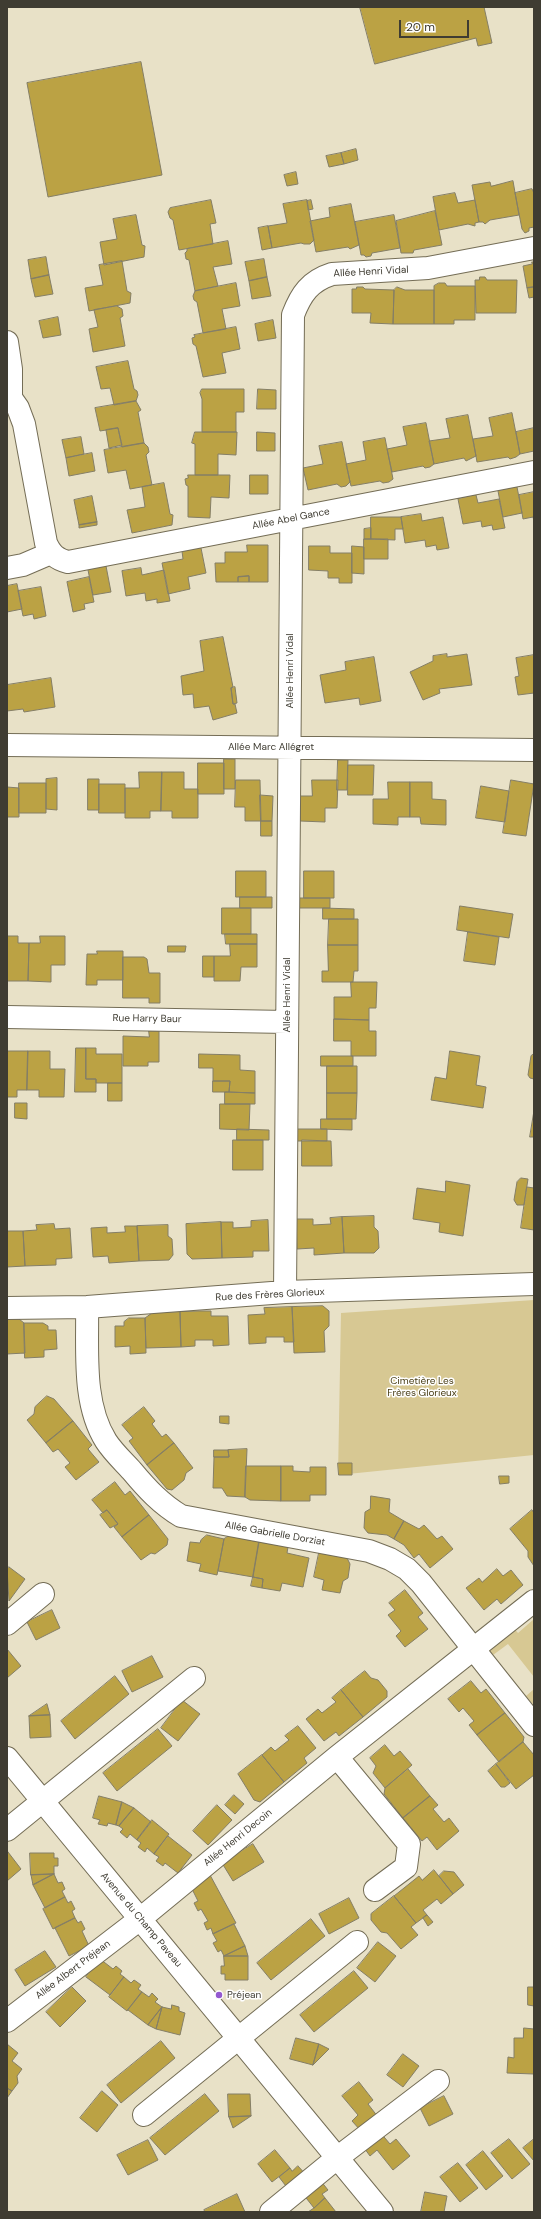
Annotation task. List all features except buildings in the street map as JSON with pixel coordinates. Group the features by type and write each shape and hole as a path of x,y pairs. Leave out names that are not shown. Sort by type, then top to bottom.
{"street":[{"name":"Allée Henri Vidal","path":"285,1292 293,315 299,298 309,285 320,278 332,274 428,268 534,248"},
{"path":"7,342 11,369 9,397 18,408 24,424 46,543 51,553 23,565 7,568"},
{"name":"Allée Abel Gance","path":"51,553 60,560 68,562 534,472"},
{"name":"Allée Marc Allégret","path":"7,745 534,750"},
{"name":"Rue Harry Baur","path":"7,1017 287,1022"},
{"name":"Rue des Frères Glorieux","path":"7,1308 87,1307 285,1292 534,1284"},
{"name":"Allée Gabrielle Dorziat","path":"87,1307 93,1408 106,1441 151,1493 168,1508 182,1516 346,1546 390,1559 407,1569 421,1583 474,1648 534,1725"},
{"path":"7,1624 44,1594"},
{"name":"Allée Henri Decoin","path":"140,1918 336,1757 534,1601"},
{"path":"7,1830 44,1802 194,1678"},
{"path":"336,1757 409,1844 406,1867 375,1890"},
{"name":"Avenue du Champ Paveau","path":"7,1758 382,2212"},
{"name":"Allée Albert Préjean","path":"7,2021 140,1918"},
{"path":"144,2114 357,1942"},
{"path":"271,2212 337,2158 438,2081"}],"green space":[{"name":"Cimetière Les Frères Glorieux","path":"534,1300 534,1455 338,1475 341,1313"},
{"path":"534,1619 534,1677 508,1644 493,1655 487,1649 511,1625 518,1633"},
{"path":"534,1689 534,1705 526,1696"}],"place":[{"name":"Préjean","path":"219,1995"}]}
